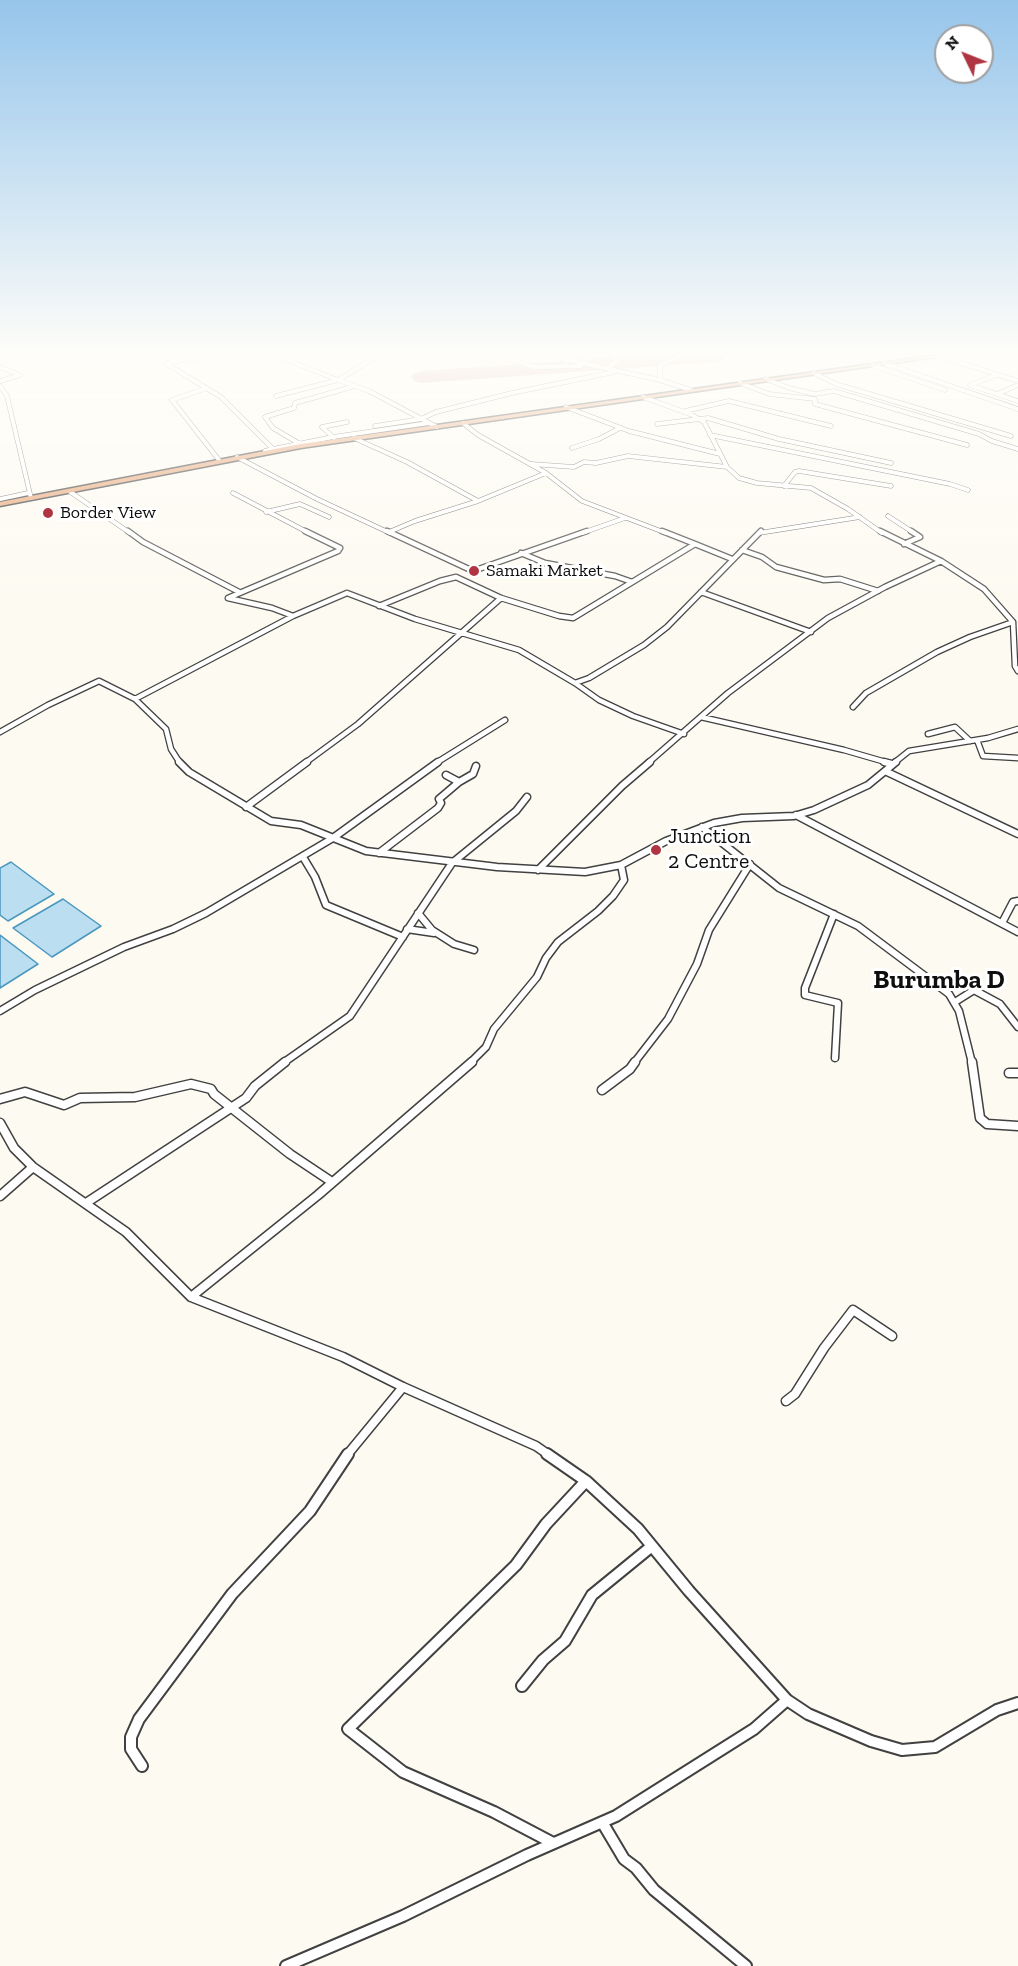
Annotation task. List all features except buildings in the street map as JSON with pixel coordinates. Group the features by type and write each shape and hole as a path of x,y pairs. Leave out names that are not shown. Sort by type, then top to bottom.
{"highway":[{"path":"0,504 29,496 69,491 281,448"}],"street":[{"path":"0,499 29,496 18,448"},
{"path":"209,448 219,460"},
{"path":"376,448 407,462 478,501"},
{"path":"501,448 546,473 582,501 732,559"},
{"path":"696,448 720,454"},
{"path":"717,448 727,467 739,478 747,481 810,488 885,534 940,561 988,592 1014,621 1015,666 1018,671"},
{"path":"770,448 968,490"},
{"path":"820,448 891,463"},
{"path":"530,464 574,467 584,462 628,456 727,467"},
{"path":"237,457 317,499 473,571"},
{"path":"784,486 795,472 799,471 891,486"},
{"path":"388,532 414,521 478,501 546,473"},
{"path":"69,491 143,542 239,592"},
{"path":"233,493 340,549 228,598 272,608 293,616"},
{"path":"266,512 300,504 329,517"},
{"path":"888,516 921,537 904,544"},
{"path":"575,683 589,678 644,645 667,627 732,559 763,531 860,517"},
{"path":"379,606 440,581 625,518"},
{"path":"456,577 501,598 565,618 573,618 695,544"},
{"path":"742,550 762,556 776,567 824,580 840,579 878,591"},
{"path":"522,554 545,563 615,576 632,582"},
{"path":"538,870 622,786 684,734 728,693 828,618 940,561"},
{"path":"701,592 811,632"},
{"path":"135,699 293,616 347,593 460,633 519,650 599,699 638,718 684,734"},
{"path":"246,807 358,724 501,598"},
{"path":"853,707 873,689 938,652 970,637 1014,621"},
{"path":"0,732 98,681 135,699 166,729 174,754 189,772 270,821 301,825 366,851 452,863 585,872 621,866 666,841 702,826 742,818 796,816 868,785 909,751 974,741 1018,729"},
{"path":"701,717 844,750 892,764"},
{"path":"0,1011 35,990 124,947 190,922 303,857 333,838 452,751 505,720"},
{"path":"928,734 956,727 974,741 983,756 1018,758"},
{"path":"379,853 438,808 441,803 439,799 459,782 473,774 476,766"},
{"path":"885,771 1018,834"},
{"path":"446,776 459,782"},
{"path":"86,1203 246,1098 255,1086 286,1060 350,1016 452,863 516,811 527,797"},
{"path":"796,816 1018,932"},
{"path":"702,826 779,888 834,914 873,936 949,994 955,1002 972,1063 980,1118 987,1124 1018,1126"},
{"path":"303,857 326,905 403,937"},
{"path":"602,1090 607,1084 630,1070 668,1019 697,964 715,921 750,864"},
{"path":"191,1297 416,1112 486,1047 494,1029 537,977 546,958 558,942 598,911 613,896 624,880 621,866"},
{"path":"1002,923 1013,902 1018,901"},
{"path":"418,913 432,930 454,944 474,950"},
{"path":"834,914 805,988 805,995 838,1003 835,1058"},
{"path":"407,929 442,936"},
{"path":"955,1002 974,990 1000,1004 1018,1027"},
{"path":"1009,1073 1018,1072"},
{"path":"0,1099 25,1092 64,1105 81,1098 98,1096 112,1099 123,1098 191,1084 211,1089 231,1108 290,1154 332,1182"},
{"path":"0,1123 14,1148 33,1167 126,1232 191,1297 343,1357 403,1387 536,1446 586,1481 638,1529 787,1700 808,1714 835,1727 902,1750 935,1747 998,1710 1018,1703"},
{"path":"0,1196 33,1167"},
{"path":"786,1401 795,1394 824,1348 853,1310 892,1335"},
{"path":"142,1766 131,1749 130,1737 138,1719 232,1594 310,1511 344,1459 403,1387"},
{"path":"553,1844 494,1812 403,1772 348,1729 516,1565 546,1524 586,1481"},
{"path":"522,1686 543,1660 565,1641 592,1595 652,1546"},
{"path":"286,1966 403,1916 616,1816 754,1729 787,1700"},
{"path":"602,1822 624,1859 654,1890 746,1966"}],"water":[{"path":"11,862 54,894 8,921 0,915 0,868"},
{"path":"63,899 101,926 52,957 13,928"},
{"path":"0,935 38,964 0,988"}],"place":[{"name":"Border View","path":"48,513"},
{"name":"Samaki Market","path":"474,571"},
{"name":"Junction 2 Centre","path":"656,850"}],"district":[{"name":"Burumba D","path":"939,981"}]}
